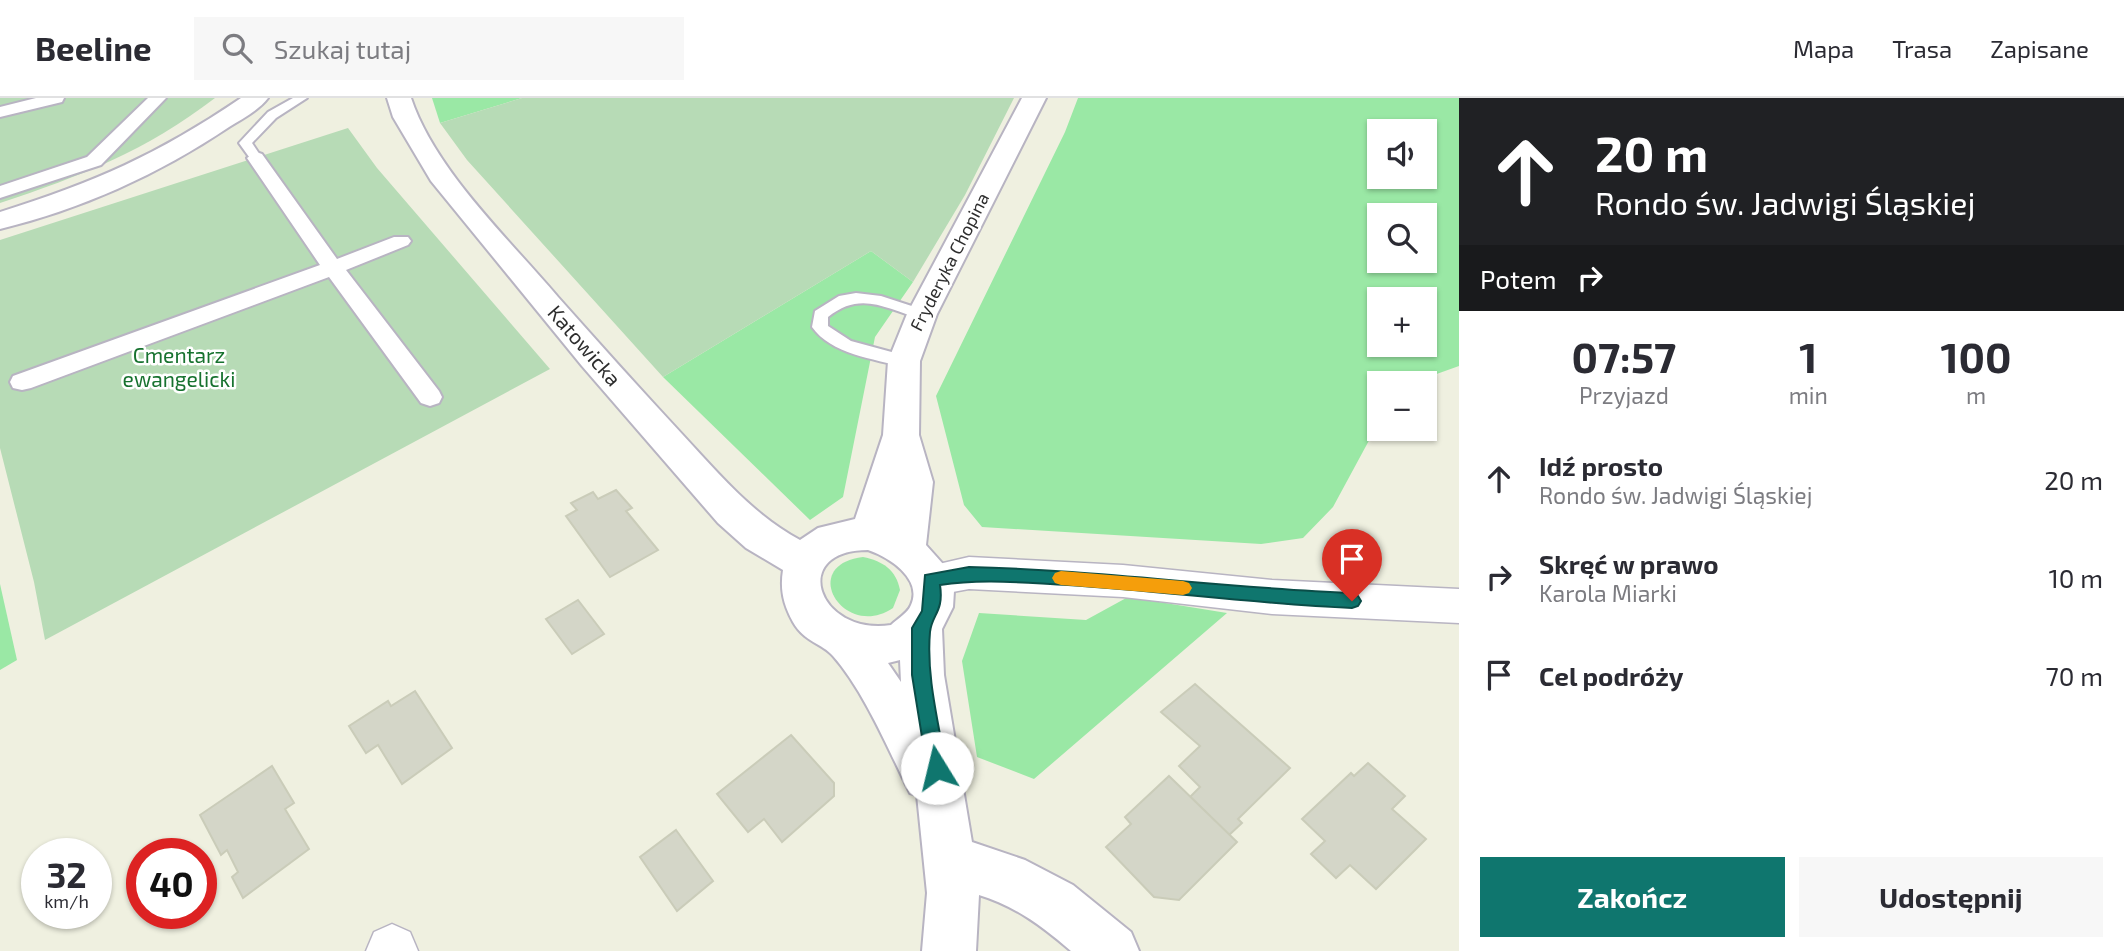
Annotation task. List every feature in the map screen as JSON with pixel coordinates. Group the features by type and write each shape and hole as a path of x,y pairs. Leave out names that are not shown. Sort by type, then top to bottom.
{"street":[{"path":"0,112 56,98"},
{"path":"0,192 94,161 158,98"},
{"path":"0,221 92,191 152,163 196,139 256,98"},
{"name":"Katowicka","path":"399,98 405,117 440,176 593,358 731,512 760,537 805,563"},
{"name":"Fryderyka Chopina","path":"869,534 901,435 904,361 922,314 1034,98"},
{"path":"256,158 333,268 430,397"},
{"path":"22,382 401,241"},
{"name":"Fryderyka Chopina","path":"901,435 915,482 906,548"},
{"path":"921,628 901,641 875,646 848,642 827,632 811,617 802,598 800,580 805,563 816,549 831,540 869,534 906,548 923,565 931,580 932,605 921,628 922,675 953,893 949,951"},
{"path":"931,580 969,573 1123,581 1272,597 1459,606"},
{"path":"848,642 892,709 947,838 1007,878 1055,903 1112,951"}],"lane":[{"path":"256,158 245,143 272,115 300,98"},
{"path":"904,361 839,342 820,326 820,315 829,306 845,298 861,295 922,314"}],"green space":[{"path":"0,98 215,98 164,133 112,160 58,183 0,203"},
{"path":"432,98 522,98 440,123"},
{"path":"522,98 1014,98 965,195 913,282 871,251 663,377 467,160 440,123"},
{"path":"1078,98 1459,98 1459,366 1437,374 1437,371 1367,371 1369,441 1333,507 1303,538 1261,544 982,527 964,505 936,396 1065,132"},
{"name":"Cmentarz ewangelicki","path":"348,128 377,168 550,369 45,640 34,582 0,448 0,240"},
{"path":"871,251 913,282 875,337 843,497 810,520 663,377"},
{"path":"863,557 888,568 900,590 893,608 875,616 858,615 845,608 835,598 831,585 833,573 843,563"},
{"path":"0,584 17,660 0,670"},
{"path":"1128,597 1227,613 1034,779 977,757 962,661 979,613 1086,620"}],"building":[{"path":"616,490 632,508 626,511 658,550 610,577 566,516 577,510 571,503 593,492 598,499"},
{"path":"578,600 604,634 572,654 546,619"},
{"path":"1195,684 1290,768 1238,819 1242,823 1229,835 1190,797 1200,787 1179,766 1200,746 1161,712"},
{"path":"415,691 452,748 402,784 378,745 366,753 349,726 388,701 391,706"},
{"path":"791,735 834,783 834,796 782,842 764,819 748,832 717,794"},
{"path":"1368,763 1405,796 1392,809 1426,839 1376,889 1350,865 1336,878 1311,854 1325,841 1302,819 1351,773 1354,776"},
{"path":"272,766 294,803 285,809 309,849 243,898 232,877 238,872 227,850 221,855 217,847 217,838 212,838 200,815"},
{"path":"1169,776 1237,842 1179,900 1154,897 1106,847 1131,824 1125,817"},
{"path":"676,830 713,881 677,911 640,857"}],"slow traffic":[{"path":"1061,578 1183,588"}],"route":[{"path":"937,768 922,675 921,628 930,613 933,597 931,580 969,573 1123,581 1272,597 1352,601"}]}
